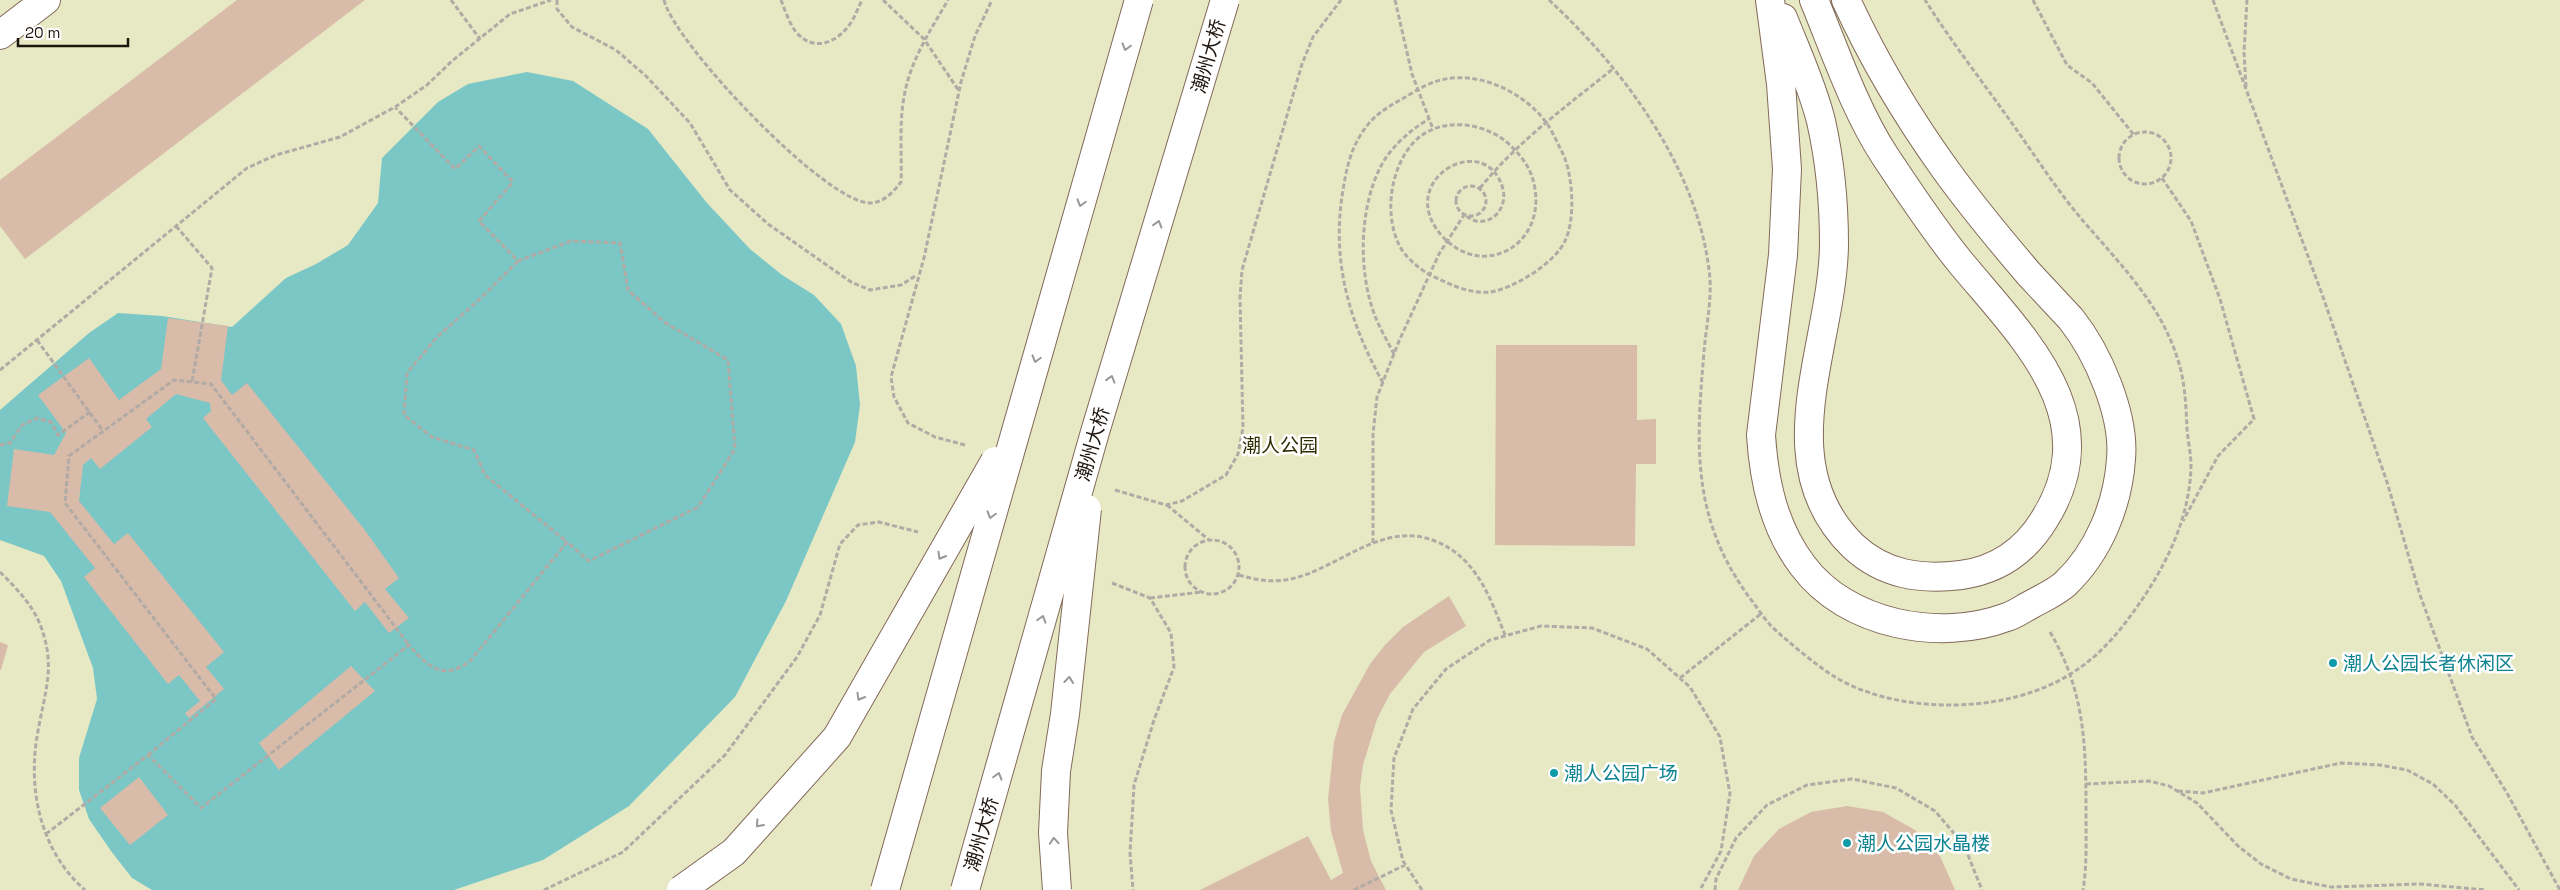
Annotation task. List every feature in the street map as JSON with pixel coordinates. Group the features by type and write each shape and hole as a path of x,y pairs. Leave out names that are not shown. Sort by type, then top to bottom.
{"main road":[{"path":"0,35 46,0"},
{"path":"885,890 1017,423 1140,0"},
{"name":"潮州大桥","path":"965,890 1095,432 1224,0"},
{"path":"1770,0 1781,84 1787,169 1783,255 1761,435 1762,455 1774,515 1793,552 1819,583 1845,604 1877,618 1920,628 1953,628 2006,617 2064,585 2084,562 2103,532 2117,490 2122,456 2120,417 2101,370 2073,322 2029,274 1946,169 1881,69 1846,0"},
{"path":"1776,0 1820,120 1831,189 1834,246 1832,277 1807,424 1815,484 1826,510 1838,528 1864,556 1881,566 1902,574 1926,578 1976,573 2009,559 2038,530 2053,506 2061,488 2066,468 2066,418 2051,380 2041,364 1942,239 1882,151 1856,98 1814,0"},
{"path":"681,890 734,852 837,737 1017,423"},
{"path":"1057,890 1053,833 1056,771 1065,714 1095,432"}],"path":[{"path":"451,0 480,38"},
{"path":"0,370 247,168 258,162 340,137 395,107 427,85 510,14 552,0"},
{"path":"557,0 557,9 572,27 616,50 665,96 690,123 730,190 768,224 851,282 870,290 901,285 917,274"},
{"path":"664,0 680,30 725,88 770,135 817,174 857,199 871,203 883,200 901,182 904,98 909,76 924,39 948,0"},
{"path":"781,0 795,31 808,42 823,44 836,39 850,24 862,0"},
{"path":"883,0 924,39 959,91"},
{"path":"972,448 935,437 908,423 894,397 891,377 917,274 926,248 959,91 975,36 992,0"},
{"path":"1166,504 1182,501 1226,474 1238,454 1242,428 1240,298 1242,270 1302,64 1313,37 1341,0"},
{"path":"1395,0 1417,90 1433,129"},
{"path":"1549,0 1614,68 1655,128 1686,186 1701,226 1710,275 1698,424 1700,481 1710,523 1733,575 1769,624 1836,678 1868,691 1907,702 1946,706 1992,702 2027,695 2071,674 2103,649 2131,615 2170,553 2186,506 2191,467 2185,397 2178,360 2162,318 2111,251 2077,215 1925,0"},
{"path":"2033,0 2067,64 2092,83 2134,136"},
{"path":"2213,0 2322,294 2387,482 2420,595 2472,737 2507,792 2560,890"},
{"path":"2246,92 2244,52 2247,0"},
{"path":"1480,188 1494,171 1547,123 1614,68"},
{"path":"1383,383 1364,348 1346,298 1339,253 1340,209 1347,167 1358,138 1374,114 1417,90 1442,79 1470,79 1495,83 1530,107 1547,123 1568,162 1572,205 1565,241 1544,267 1517,282 1490,292 1460,289 1430,276 1414,264 1402,249 1392,222 1391,195 1397,172 1413,143 1433,129 1457,125 1484,127 1502,137 1525,161 1532,176 1536,199 1536,212 1532,226 1524,240 1507,251 1482,255 1459,250 1446,241 1435,228 1430,216 1428,199 1430,185 1441,171 1453,164 1467,161 1483,164 1494,171 1503,189 1504,205 1498,214 1477,222 1464,215 1456,207 1458,192 1470,185 1480,188 1486,201 1482,210 1474,216 1464,215"},
{"path":"395,107 455,169 478,146 513,182 479,221 518,260"},
{"path":"1394,354 1375,316 1367,286 1364,256 1365,222 1372,187 1381,165 1400,141 1430,118"},
{"path":"2150,133 2164,141 2171,156 2167,172 2162,178 2146,184 2137,183 2123,172 2120,155 2127,140 2134,136 2150,133"},
{"path":"2162,178 2192,221 2220,300 2254,419 2218,456 2179,529"},
{"path":"1372,543 1373,434 1377,397 1394,354 1446,241 1464,215"},
{"path":"176,226 212,268 192,382"},
{"path":"571,241 620,243 628,290 664,322 728,360 735,449 698,507 589,560 567,542 485,475 474,450 432,437 404,414 407,373 437,337 482,297 518,260 571,241"},
{"path":"37,340 103,431"},
{"path":"46,834 148,755 216,699 65,503 69,456 174,380 211,384 409,644 424,662 434,668 446,671 460,669 471,660 567,542"},
{"path":"0,445 10,442 22,425 37,418 51,422 58,435 90,412"},
{"path":"1111,488 1166,504 1209,540 1227,543 1233,549 1238,557 1238,575 1235,583 1220,593 1211,595 1202,592 1189,581 1186,572 1186,563 1193,548 1209,540"},
{"path":"1238,575 1256,580 1292,579 1317,570 1372,543 1405,535 1424,536 1456,552 1470,563 1482,582 1505,635"},
{"path":"0,572 26,598 43,633 49,661 48,686 38,732 32,776 40,818 56,857 72,879 85,890"},
{"path":"1150,598 1202,592"},
{"path":"2032,604 2071,674 2083,722 2086,784 2086,873 2083,890"},
{"path":"1680,678 1762,614"},
{"path":"1422,890 1405,865 1391,810 1394,758 1413,709 1446,669 1490,640 1541,626 1592,628 1647,649 1690,687 1720,737 1730,794 1721,851 1700,890"},
{"path":"148,755 201,808 409,644"},
{"path":"2177,791 2203,793 2341,763 2380,765 2407,770 2433,784 2455,805 2519,890"},
{"path":"1715,890 1716,879 1736,838 1767,805 1808,785 1852,779 1896,788 1935,811 1964,845 1982,890"},
{"path":"2086,784 2149,781 2177,791 2197,803 2238,846 2253,858 2292,879 2331,887 2420,884 2486,890"},
{"path":"1717,858 1725,860"},
{"path":"1354,890 1405,865"}],"green space":[{"name":"潮人公园","path":"0,0 2560,0 2560,890 0,890"}],"water":[{"path":"527,72 573,81 648,129 707,203 750,249 782,275 814,295 841,324 856,366 860,405 855,442 786,601 735,697 629,806 543,860 454,890 152,890 132,878 111,851 89,819 79,790 79,758 97,699 93,668 61,581 44,556 0,540 0,410 89,333 118,313 162,316 232,327 286,278 316,264 348,245 378,203 382,158 438,102 468,84"}],"building":[{"path":"237,0 365,0 25,259 0,226 0,180"},
{"path":"168,318 228,326 221,380 232,395 247,383 364,529 399,578 385,589 409,618 389,633 365,602 355,611 203,418 211,411 210,403 176,394 146,419 152,427 100,469 91,458 83,465 79,501 114,544 128,533 224,652 206,667 224,689 189,718 185,713 200,701 179,675 168,684 84,577 95,568 50,512 7,506 14,449 54,455 66,433 38,395 89,358 119,400 161,369"},
{"path":"1496,345 1637,345 1637,420 1656,419 1656,464 1636,464 1635,546 1495,545"},
{"path":"1449,596 1466,626 1424,652 1390,694 1377,719 1363,765 1360,787 1363,830 1371,861 1386,890 1200,890 1308,836 1331,880 1343,873 1331,831 1328,799 1334,742 1342,715 1370,664 1385,645 1403,627"},
{"path":"0,642 8,645 1,670 0,670"},
{"path":"351,666 375,691 279,770 259,743"},
{"path":"139,777 168,815 130,845 100,808"},
{"name":"潮人公园水晶楼","path":"1847,806 1883,812 1915,830 1940,856 1955,890 1738,890 1754,856 1779,829 1811,812"}],"place":[{"name":"潮人公园长者休闲区","path":"2333,663"},
{"name":"潮人公园广场","path":"1554,773"},
{"name":"潮人公园水晶楼","path":"1847,843"}]}
